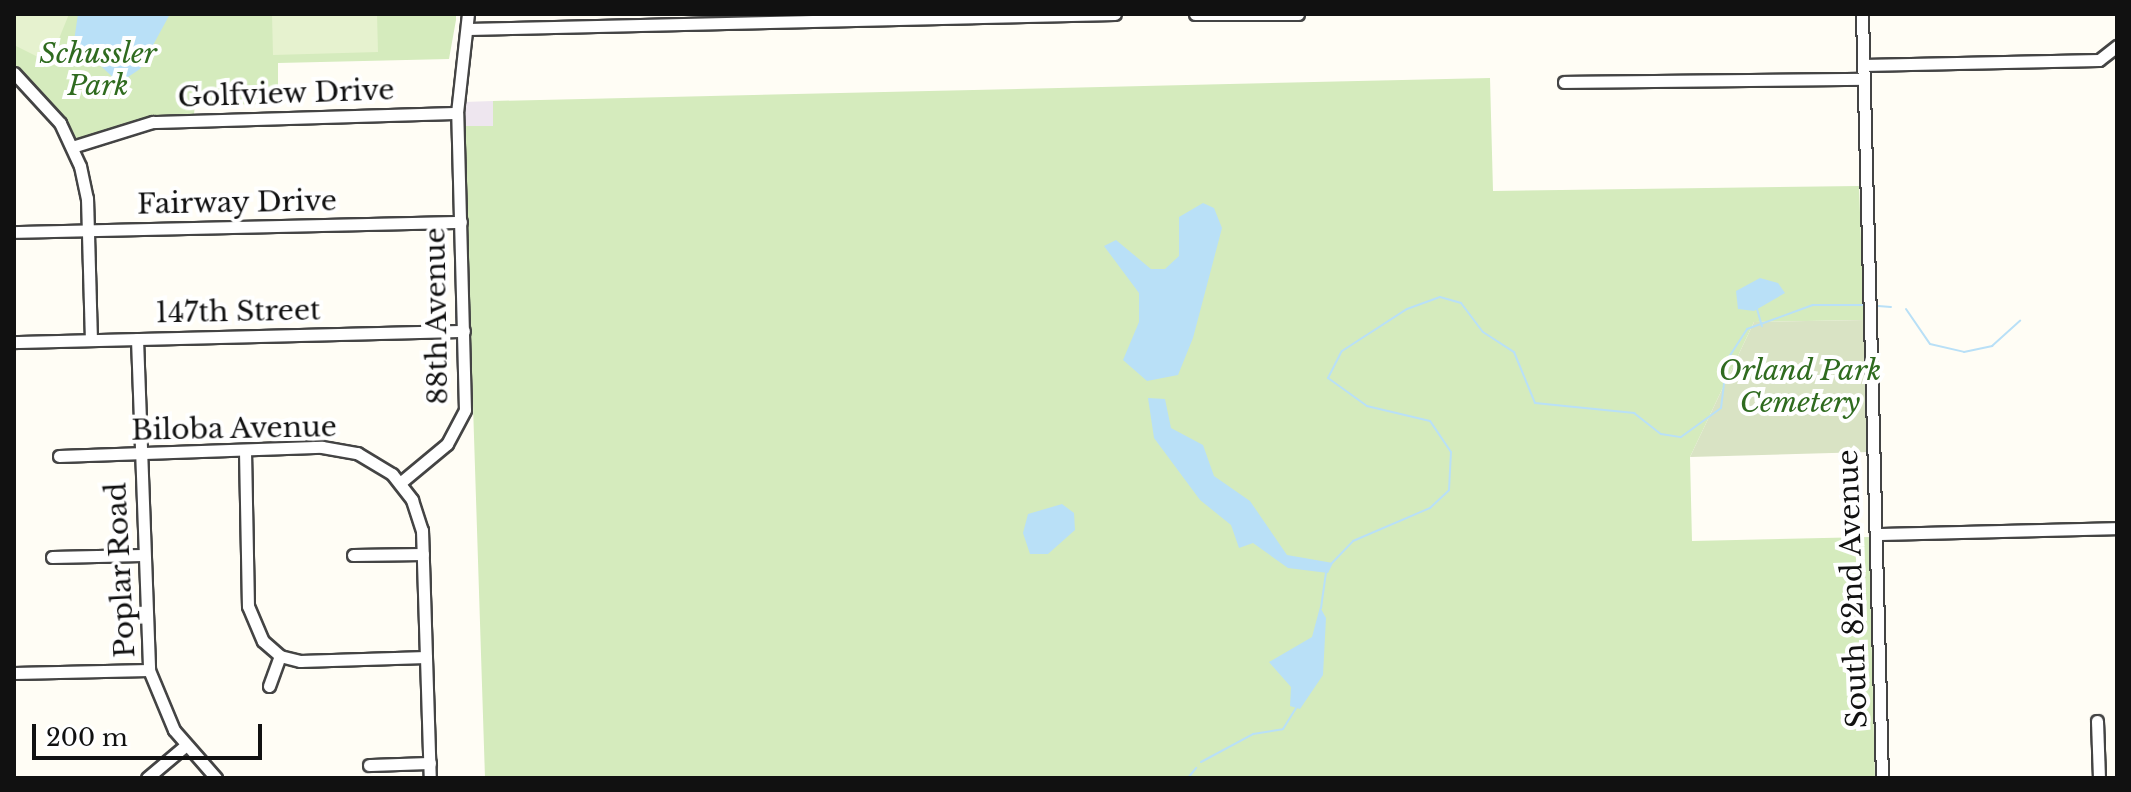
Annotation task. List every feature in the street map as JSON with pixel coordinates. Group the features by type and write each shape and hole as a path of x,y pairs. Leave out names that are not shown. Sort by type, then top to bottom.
{"street":[{"name":"88th Avenue","path":"400,483 447,444 462,421 464,331 457,113 468,14"},
{"path":"468,29 576,20 1115,14"},
{"path":"1195,14 1298,14"},
{"name":"South 82nd Avenue","path":"1862,14 1882,778"},
{"path":"1863,65 2099,60 2117,46"},
{"path":"14,73 43,100 72,147 85,183 91,340"},
{"path":"1564,82 1863,79"},
{"name":"Golfview Drive","path":"72,147 153,122 457,113"},
{"name":"Fairway Drive","path":"14,232 461,222"},
{"name":"147th Street","path":"14,342 464,331"},
{"name":"Poplar Road","path":"137,339 142,555 149,670 185,746 216,778"},
{"name":"Biloba Avenue","path":"59,456 344,450 369,459 400,483"},
{"path":"245,451 250,617 280,656 311,661 426,657"},
{"path":"400,483 420,520 430,778"},
{"path":"1876,534 2117,528"},
{"path":"353,555 423,554"},
{"path":"52,557 142,555"},
{"path":"269,686 280,656"},
{"path":"14,673 149,670"},
{"path":"2097,721 2099,778"},
{"path":"147,778 185,746"},
{"path":"369,765 430,763"}],"shaded area":[{"path":"493,101 494,126 464,126 464,102"}],"green space":[{"name":"Schussler Park","path":"14,14 456,14 456,20 449,59 278,63 278,104 195,105 194,114 136,120 76,139 14,66"},
{"path":"14,14 69,14 52,56 38,57 14,45"},
{"path":"272,14 377,14 378,52 273,55"},
{"path":"1490,78 1493,191 1859,186 1864,320 1754,322 1690,457 1692,541 1869,537 1875,778 485,778 464,126 493,126 493,101"},
{"name":"Orland Park Cemetery","path":"1864,320 1868,452 1690,457 1754,322"}],"water":[{"path":"78,14 170,14 140,69 119,83 74,41"},
{"path":"1203,203 1214,208 1222,228 1193,338 1178,375 1147,381 1123,360 1139,322 1139,293 1104,246 1116,240 1151,269 1165,269 1179,256 1179,217"},
{"path":"1760,278 1778,283 1785,293 1754,311 1738,309 1736,291"},
{"path":"1148,398 1165,399 1171,428 1203,445 1214,476 1250,501 1287,555 1333,563 1328,573 1288,568 1253,543 1239,548 1231,525 1200,500 1154,438"},
{"path":"1062,504 1074,513 1075,530 1048,554 1030,554 1023,533 1028,514"},
{"path":"1320,607 1326,618 1323,675 1300,709 1290,706 1291,687 1269,662 1312,637"}],"waterway":[{"path":"1332,563 1353,541 1430,508 1449,490 1451,452 1430,421 1367,406 1328,378 1342,351 1407,309 1440,297 1461,303 1483,332 1514,352 1535,403 1634,413 1661,434 1681,437 1721,408 1727,360 1747,329 1813,305 1864,305"},
{"path":"1878,306 1891,307"},
{"path":"1757,309 1762,326"},
{"path":"1906,309 1930,344 1964,352 1992,346 2020,321"},
{"path":"1321,608 1326,571"},
{"path":"1201,762 1253,734 1283,729 1296,708"},
{"path":"1188,778 1196,768"}]}
